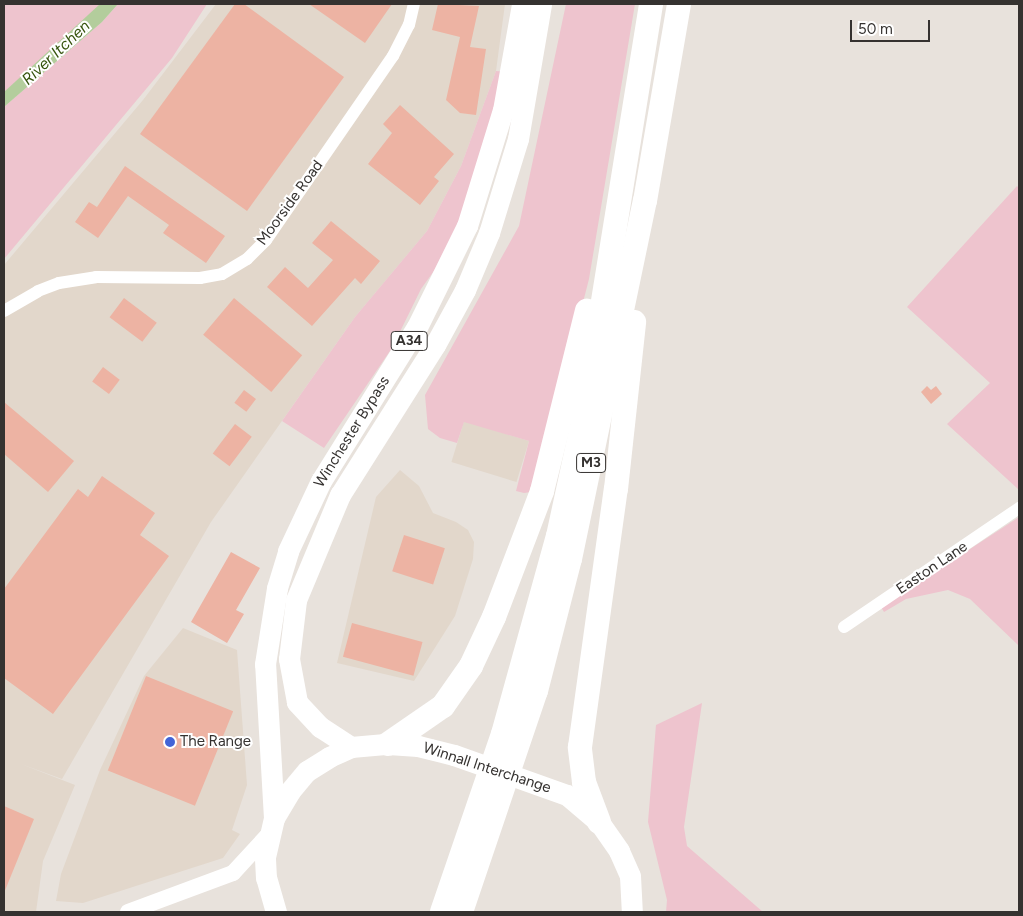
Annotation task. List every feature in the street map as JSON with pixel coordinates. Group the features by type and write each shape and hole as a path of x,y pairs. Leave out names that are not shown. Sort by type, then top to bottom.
{"highway":[{"name":"Winchester Bypass","path":"271,826 265,664 277,588 288,551 320,482 417,327 467,226 503,110 522,4"},
{"name":"Winchester Bypass","path":"351,747 320,727 297,702 289,659 296,600 340,495 435,346 465,290 489,233 518,139 541,4"},
{"name":"M3","path":"442,912 503,734 558,536 587,402 651,4"},
{"name":"M3","path":"461,912 536,691 562,588 598,432 645,201 679,4"},
{"name":"M3","path":"388,744 443,706 471,666 494,617 542,491 598,259 625,102 642,51"},
{"name":"M3","path":"599,822 584,782 580,747 616,489 645,201"},
{"name":"Winnall Interchange","path":"276,912 266,874 271,826 290,791 307,771 351,747 388,744 418,746 454,755 567,795 599,822 619,850 630,876 634,908"}],"street":[{"name":"Moorside Road","path":"4,311 38,291 68,282 104,277 200,278 222,274 247,259 266,240 393,56 409,25 414,4"},
{"name":"Easton Lane","path":"844,627 1019,508"},
{"path":"128,912 233,873 271,826"}],"shaded area":[{"path":"4,4 109,4 4,102"},
{"path":"118,4 207,4 172,58 4,259 4,107 102,22"},
{"path":"216,4 505,4 496,71 461,166 427,231 355,317 211,522 62,779 21,764 75,785 43,861 36,912 4,912 4,265 143,100"},
{"path":"566,4 635,4 589,279 547,443 531,492 524,493 516,491 529,441 464,422 457,443 440,438 428,429 425,395 519,226"},
{"path":"496,71 508,72 454,243 421,289 392,348 324,448 282,421 355,317 427,231 461,166"},
{"path":"1017,186 1019,188 1019,490 947,424 990,383 907,307"},
{"path":"464,421 529,441 516,482 451,462"},
{"path":"400,470 419,486 433,513 456,522 468,530 474,542 473,559 455,616 414,681 337,663 376,497"},
{"path":"1019,517 1019,646 970,599 948,590 906,599 884,612 881,607"},
{"path":"183,628 237,650 247,785 232,830 240,834 223,858 83,903 56,901 61,874 100,770 144,676"},
{"path":"702,703 684,827 687,846 763,912 666,912 667,900 648,822 656,725"}],"water":[{"name":"River Itchen","path":"100,4 118,4 102,22 4,107 4,92"}],"building":[{"path":"235,4 244,4 344,77 247,211 140,134"},
{"path":"309,4 392,4 365,43"},
{"path":"438,4 479,6 470,47 486,49 476,115 460,113 446,100 460,37 432,30"},
{"path":"400,105 454,154 434,177 439,181 420,205 368,164 392,133 383,124"},
{"path":"125,166 225,236 206,263 163,233 169,225 128,196 98,238 75,222 89,202 97,207"},
{"path":"331,221 380,261 361,284 355,278 312,326 267,287 285,267 308,288 333,260 312,243"},
{"path":"124,298 157,323 142,342 110,317"},
{"path":"234,298 302,355 271,392 203,335"},
{"path":"103,367 120,380 109,394 92,381"},
{"path":"927,386 931,390 936,386 942,394 931,404 921,392"},
{"path":"244,390 256,399 246,412 234,403"},
{"path":"4,402 74,461 48,492 4,454"},
{"path":"235,424 252,437 230,466 213,454"},
{"path":"102,476 155,513 140,535 169,556 53,714 4,678 4,589 78,489 88,497"},
{"path":"404,535 445,548 433,584 392,571"},
{"path":"231,552 260,568 236,610 244,614 227,643 191,622"},
{"path":"352,623 423,642 413,676 343,657"},
{"name":"The Range","path":"146,676 233,711 195,806 108,771"},
{"path":"4,806 34,819 4,893"}],"place":[{"name":"The Range","path":"170,742"}]}
